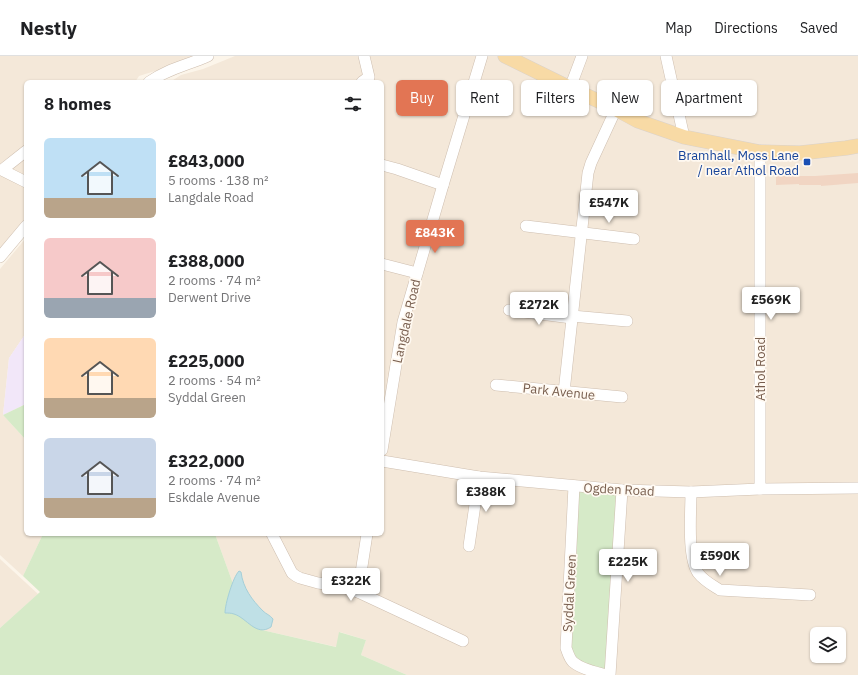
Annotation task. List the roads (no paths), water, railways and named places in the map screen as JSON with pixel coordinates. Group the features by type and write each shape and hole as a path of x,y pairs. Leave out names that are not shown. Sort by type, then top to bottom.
{"main road":[{"path":"505,56 554,80"},
{"path":"629,116 638,121 684,137 760,152 800,153 858,146"}],"street":[{"path":"152,80 171,70 208,56"},
{"path":"364,56 369,77 365,80"},
{"name":"Langdale Road","path":"384,438 403,322 482,56"},
{"path":"573,80 582,56"},
{"path":"666,56 684,137"},
{"path":"564,392 588,173 591,163 613,116"},
{"name":"Athol Road","path":"760,152 760,490"},
{"path":"24,153 1,171 24,181"},
{"path":"384,166 443,185"},
{"path":"526,226 634,239"},
{"path":"0,257 24,228"},
{"path":"384,265 417,273"},
{"path":"509,310 628,321"},
{"name":"Park Avenue","path":"496,384 622,397"},
{"name":"Ogden Road","path":"384,461 479,477 622,490 691,492 858,488"},
{"path":"469,546 479,477"},
{"name":"Syddal Green","path":"574,486 566,648 574,663 593,672 607,675"},
{"path":"610,675 622,490"},
{"path":"691,492 692,557 697,572 707,583 720,590 810,595"},
{"path":"273,536 292,573 296,576 340,586 358,592 463,641"},
{"path":"358,592 367,536"}],"water":[{"path":"239,571 241,572 246,588 255,603 273,619 271,627 261,630 252,626 239,616 225,613 226,603 234,579"}],"place":[{"name":"Bramhall, Moss Lane / near Athol Road","path":"807,162"}]}
